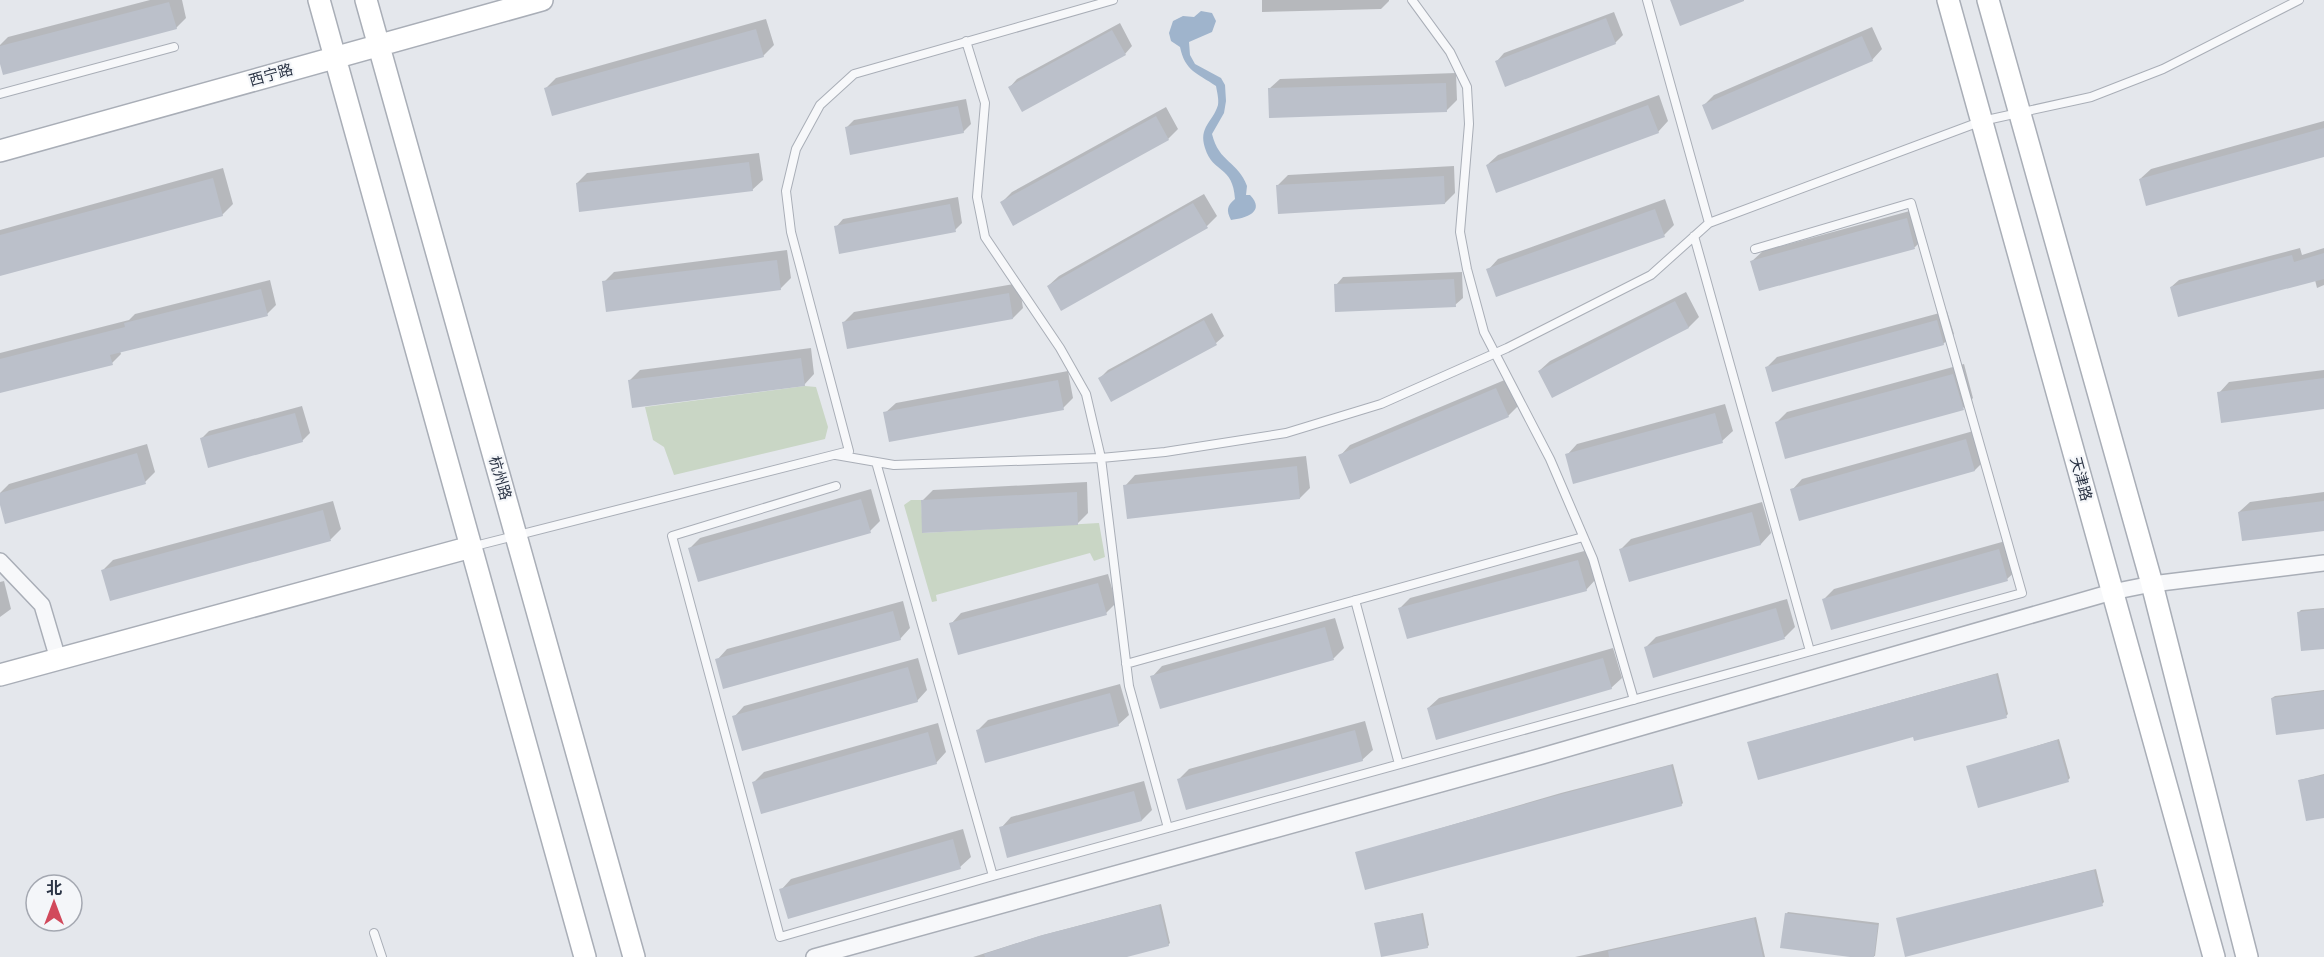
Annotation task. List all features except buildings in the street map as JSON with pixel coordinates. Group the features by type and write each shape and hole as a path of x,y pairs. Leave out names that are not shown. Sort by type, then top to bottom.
{"street":[{"path":"319,0 585,957"},
{"name":"杭州路","path":"366,0 634,957"},
{"name":"西宁路","path":"0,151 542,0"},
{"name":"天津路","path":"1948,0 2214,957"},
{"path":"1988,0 2152,584 2247,957"},
{"path":"0,675 471,547"},
{"path":"0,561 42,605 58,659"},
{"path":"814,957 1542,756 2112,592 2152,584 2324,563"}],"lane":[{"path":"471,547 849,451 790,222 786,191 796,149 820,105 854,74 1113,0"},
{"path":"1412,0 1450,52 1467,87 1469,124 1460,232 1467,269 1484,332 1550,459 1593,559 1634,700"},
{"path":"1647,0 1709,223"},
{"path":"836,455 894,465 1101,458 1165,452 1286,433 1381,404 1496,353 1651,275 1709,223 1982,121 2091,97 2163,69 2300,0"},
{"path":"966,41 985,104 977,197 985,237 1060,348 1086,394 1101,458 1129,686 1168,828"},
{"path":"0,94 174,47"},
{"path":"836,486 672,536 780,937 993,876 2022,593 1911,204 1755,249"},
{"path":"1694,236 1810,651"},
{"path":"876,462 993,876"},
{"path":"1126,663 1583,537"},
{"path":"1354,600 1399,764"},
{"path":"375,933 382,957"}],"green space":[{"path":"805,386 816,387 828,427 825,439 674,475 664,447 653,440 645,407"},
{"path":"911,500 921,500 923,533 1099,523 1105,557 1094,561 1090,553 936,595 937,601 932,602 904,505"}],"water":[{"path":"1201,11 1212,13 1216,21 1212,32 1189,42 1190,55 1195,64 1221,78 1225,85 1224,113 1212,134 1219,151 1239,171 1247,186 1246,195 1250,195 1256,206 1252,213 1243,218 1231,220 1228,208 1235,199 1231,180 1213,162 1203,141 1205,130 1218,105 1216,86 1189,66 1180,47 1171,41 1169,33 1173,21 1183,16 1194,17"}]}
